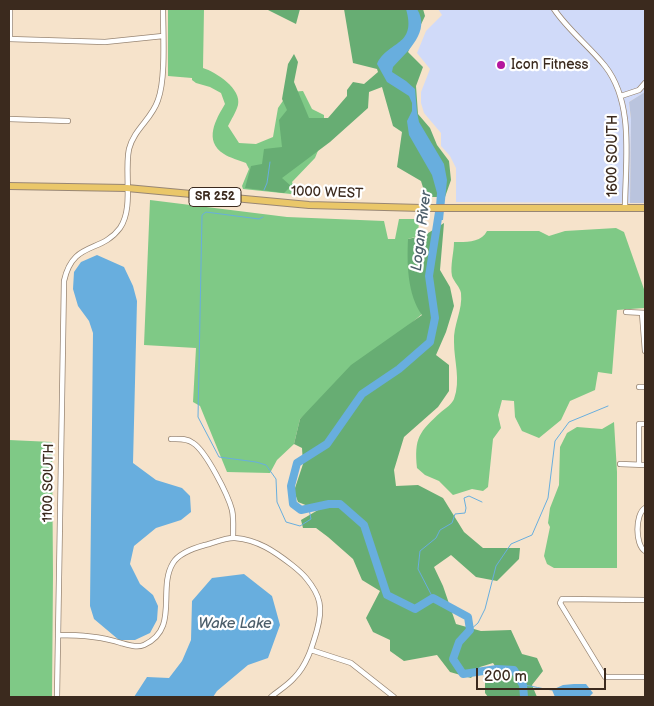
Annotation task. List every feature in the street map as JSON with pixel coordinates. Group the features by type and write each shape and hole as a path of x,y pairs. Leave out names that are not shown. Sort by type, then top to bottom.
{"main road":[{"name":"1000 WEST","path":"9,186 127,188 293,204 422,208 645,208"}],"street":[{"path":"10,9 9,39 105,42 162,36"},
{"path":"127,188 129,151 134,135 158,102 162,85 163,9"},
{"name":"1600 SOUTH","path":"554,9 605,66 621,96 625,119 625,208"},
{"path":"621,96 638,90 645,83"},
{"path":"9,119 68,121"},
{"name":"1100 SOUTH","path":"56,697 64,280 66,269 74,258 85,249 110,239 120,228 126,211 127,188"},
{"path":"626,312 644,313 645,352"},
{"path":"639,387 645,387"},
{"path":"639,464 639,424 645,424"},
{"path":"170,439 193,442 200,449 223,488 233,512 233,538"},
{"path":"620,464 645,464"},
{"path":"643,509 638,517 638,543 644,551"},
{"path":"58,635 84,635 105,638 130,646 142,646 151,640 162,628 166,615 168,578 173,564 181,555 199,546 233,538 257,542 275,552 305,576 317,593 321,604 320,619 311,650 303,668 271,697"},
{"path":"645,600 562,599 560,603 605,677 645,677"},
{"path":"311,650 350,663 394,697"}],"shaded area":[{"path":"438,9 645,9 645,92 629,102 631,119 630,203 456,202 456,168 450,156 441,146 441,133 424,113 421,103 421,92 430,69 417,53 426,31 442,15"},
{"path":"645,92 645,203 630,203 631,119 629,102"}],"green space":[{"path":"168,9 204,9 203,68 221,77 236,93 238,105 228,126 239,143 256,144 273,137 278,108 289,92 303,91 312,109 324,115 324,136 315,158 292,182 295,190 291,194 243,189 242,186 249,169 246,163 224,154 214,143 213,130 225,104 221,93 196,83 192,78 168,76"},
{"path":"266,9 300,9 296,24"},
{"path":"344,9 423,9 425,16 408,52 423,67 416,86 418,114 430,128 437,145 449,161 451,180 445,197 426,197 421,181 397,167 402,132 393,126 382,87 369,92 368,108 330,142 282,178 291,186 284,193 245,188 251,166 262,164 264,149 282,147 279,120 287,110 282,99 288,64 294,54 298,62 294,82 309,118 328,118 347,96 347,90 353,82 364,84 378,72 377,69 353,63"},
{"path":"150,200 287,217 384,221 388,239 395,239 399,219 419,219 418,236 408,239 422,314 300,419 294,444 277,460 270,473 227,472 200,406 193,402 196,348 144,345"},
{"path":"444,223 440,270 450,287 454,306 436,355 449,365 449,391 438,407 404,437 394,470 396,486 418,485 443,498 464,532 483,548 520,548 519,559 497,581 476,577 451,555 434,567 443,586 456,624 481,631 511,630 522,654 537,658 543,671 532,685 537,697 488,697 485,693 485,678 499,672 493,663 480,667 471,678 450,672 437,655 404,661 390,651 390,640 373,632 366,618 380,591 362,580 353,559 328,537 316,528 303,528 301,520 318,510 298,502 294,491 303,464 302,448 294,444 300,419 351,365 422,315 413,298 409,278 408,239 425,235"},
{"path":"616,228 624,232 645,292 645,306 644,308 617,310 612,374 598,372 595,390 570,401 561,420 539,438 522,431 515,417 514,401 502,400 498,415 501,428 493,439 488,487 483,491 472,489 453,495 439,481 425,475 417,468 416,449 417,442 423,431 452,403 456,392 454,336 461,305 461,293 452,276 454,242 477,240 487,231 539,231 549,236 565,231"},
{"path":"614,422 617,472 617,568 554,568 547,564 544,556 550,527 548,523 550,508 559,485 560,447 567,433 577,427 602,429"},
{"path":"9,440 52,442 52,697 9,697"}],"water":[{"path":"406,9 417,9 421,17 420,33 411,47 393,67 392,72 415,89 419,122 444,164 447,180 443,220 435,220 437,193 432,175 409,135 407,121 412,111 412,103 409,96 387,82 377,64 382,56 405,37 408,30"},
{"path":"97,255 124,267 133,286 137,301 133,463 156,480 182,488 190,496 191,512 181,520 156,528 134,546 130,564 140,584 153,595 158,606 157,620 150,633 135,640 119,640 94,619 90,606 93,333 89,321 78,306 73,289 74,272 81,262"},
{"name":"Wake Lake","path":"244,574 272,596 280,625 268,658 248,665 217,691 213,697 134,697 147,677 169,678 182,661 191,640 192,601 212,578"},
{"path":"586,684 593,693 589,697 555,697 552,690 563,685"}],"waterway":[{"path":"264,190 270,162"},
{"path":"263,217 259,219 206,212 202,215 198,417 219,457 266,465 276,479 277,502 286,522 300,526 311,519 309,509"},
{"name":"Logan River","path":"439,212 429,276 435,318 430,342 399,369 362,394 327,444 297,463 291,486 293,504 301,510 329,504 340,504 364,525 387,595 415,609 433,598 468,617 470,630 459,642 453,659 463,674 497,669 514,670 523,685 524,697"},
{"path":"470,630 478,623 485,609 496,566 511,544 532,535 548,498 555,441 569,422 608,406"},
{"path":"433,598 418,569 420,551 436,538 440,530 452,523 455,514 465,513 464,498 469,496 482,502"},
{"path":"523,685 552,690"}],"place":[{"name":"Icon Fitness","path":"501,65"}]}
